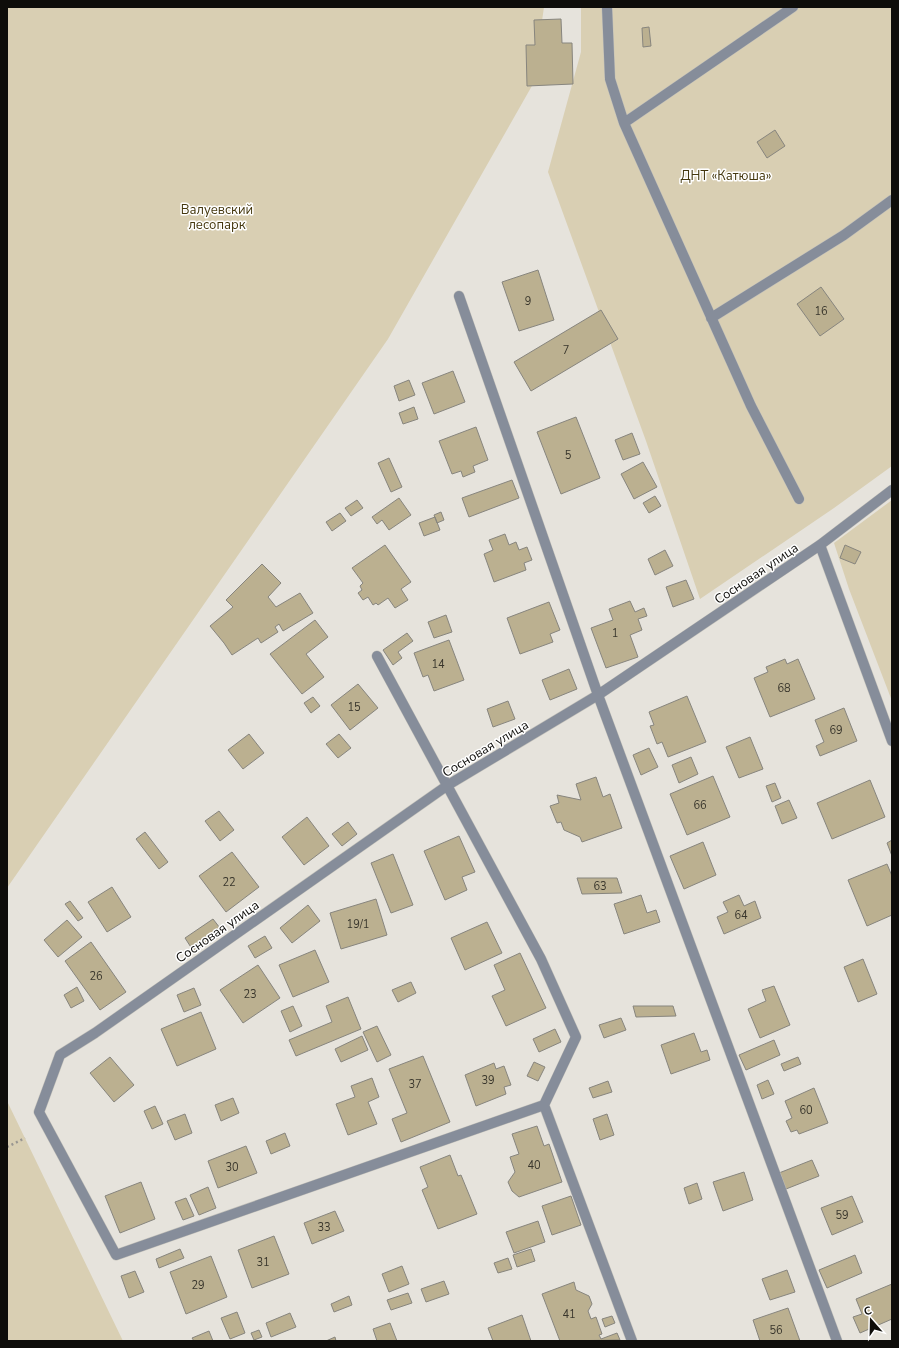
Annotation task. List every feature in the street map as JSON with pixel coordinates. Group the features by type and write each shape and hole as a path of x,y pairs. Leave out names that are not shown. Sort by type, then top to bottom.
{"street":[{"path":"606,7 610,79 624,123 711,318 752,406 799,499"},
{"path":"624,123 793,7"},
{"path":"711,318 844,235 892,200"},
{"path":"459,296 598,695 837,1341"},
{"name":"Сосновая улица","path":"544,1105 116,1255 39,1112 60,1055 95,1033 448,785 598,695 820,545 892,490"},
{"path":"820,545 892,741"},
{"path":"377,656 541,959 576,1037 544,1105 632,1341"}],"path":[{"path":"7,1147 25,1138"}],"green space":[{"name":"Валуевский лесопарк","path":"7,7 544,7 533,84 388,339 7,888"},
{"name":"ДНТ «Катюша»","path":"581,7 892,7 892,466 834,508 700,599 646,441 548,172 581,52"},
{"path":"892,500 892,701 849,589 834,543"},
{"path":"7,1101 123,1341 7,1341"}],"building":[{"path":"561,19 562,43 572,43 573,84 527,86 526,45 535,45 534,20"},
{"path":"649,27 651,46 643,47 642,28"},
{"path":"775,130 785,146 767,158 757,142"},
{"path":"538,270 554,320 519,331 502,282"},
{"path":"821,287 844,319 820,336 797,304"},
{"path":"601,310 618,339 531,391 514,362"},
{"path":"453,371 465,402 434,414 422,383"},
{"path":"409,380 415,395 399,401 394,386"},
{"path":"414,407 418,419 403,424 399,413"},
{"path":"576,417 600,478 561,494 537,432"},
{"path":"476,427 488,460 473,466 475,472 463,477 461,471 452,474 439,441"},
{"path":"632,433 640,454 623,460 615,440"},
{"path":"389,458 402,487 391,492 378,463"},
{"path":"643,462 657,487 634,499 621,474"},
{"path":"512,480 519,498 469,517 462,498"},
{"path":"655,496 661,506 649,513 643,503"},
{"path":"399,498 411,515 389,530 382,520 377,524 372,517"},
{"path":"357,500 363,508 351,516 345,508"},
{"path":"441,512 444,520 437,523 434,515"},
{"path":"340,513 346,521 332,531 326,522"},
{"path":"435,517 440,530 424,536 419,523"},
{"path":"505,534 509,545 516,542 519,550 527,547 532,560 524,563 526,570 494,582 484,554 493,550 489,540"},
{"path":"385,545 411,582 401,589 408,600 395,608 388,598 378,605 376,603 373,605 368,597 363,600 358,593 362,590 360,586 363,583 352,568"},
{"path":"845,545 861,552 855,564 840,558"},
{"path":"665,550 673,566 655,575 648,559"},
{"path":"262,564 281,583 268,597 276,607 300,593 313,613 283,631 279,624 275,627 278,632 261,643 258,638 232,655 210,626 233,607 226,600"},
{"path":"686,580 694,599 673,607 666,587"},
{"path":"630,601 635,612 644,608 647,616 638,619 642,630 630,635 638,657 606,668 591,628 613,620 609,609"},
{"path":"549,602 560,630 550,634 553,642 520,654 507,618"},
{"path":"446,615 452,632 434,638 428,622"},
{"path":"315,620 328,637 306,654 324,677 302,694 270,654"},
{"path":"407,633 413,641 398,652 402,658 393,665 383,650"},
{"path":"449,640 464,680 434,691 428,675 423,677 414,653"},
{"path":"785,659 787,664 798,659 815,699 770,717 754,678 768,672 766,667"},
{"path":"569,669 577,689 550,700 542,680"},
{"path":"358,684 378,708 350,730 331,705"},
{"path":"687,696 706,742 668,757 662,742 657,744 650,726 654,725 649,712"},
{"path":"313,697 320,706 311,713 304,703"},
{"path":"508,701 515,719 493,727 487,709"},
{"path":"844,708 857,741 820,756 816,746 824,742 815,720"},
{"path":"249,734 264,753 243,769 228,750"},
{"path":"339,734 351,748 338,758 326,744"},
{"path":"750,737 763,769 739,778 726,747"},
{"path":"649,748 658,767 641,775 633,755"},
{"path":"691,757 698,774 679,783 672,765"},
{"path":"713,776 730,817 687,835 670,794"},
{"path":"596,777 603,797 610,794 622,828 582,842 580,837 564,830 561,822 557,823 550,806 559,803 557,795 581,800 576,784"},
{"path":"870,780 885,817 832,839 817,803"},
{"path":"775,783 781,798 772,802 766,786"},
{"path":"789,800 797,818 782,824 775,806"},
{"path":"219,811 234,830 220,841 205,821"},
{"path":"307,817 329,846 304,865 282,837"},
{"path":"348,822 357,834 342,846 332,834"},
{"path":"145,832 168,862 159,869 136,839"},
{"path":"459,836 475,872 462,877 467,890 445,900 424,851"},
{"path":"892,840 892,856 887,843"},
{"path":"703,842 716,875 684,889 670,856"},
{"path":"232,852 259,887 226,912 199,876"},
{"path":"393,854 413,905 391,913 371,863"},
{"path":"887,864 892,876 892,915 867,926 848,880"},
{"path":"577,878 617,878 622,893 582,894"},
{"path":"112,887 131,917 107,932 88,902"},
{"path":"641,895 647,913 656,910 660,922 624,934 614,904"},
{"path":"739,895 744,906 755,901 761,918 724,934 717,917 728,912 723,902"},
{"path":"376,899 387,935 341,949 330,913"},
{"path":"70,901 83,918 78,921 65,904"},
{"path":"308,905 320,921 292,943 280,928"},
{"path":"213,919 223,932 194,952 185,938"},
{"path":"67,920 82,937 58,957 44,940"},
{"path":"487,922 502,953 465,970 451,938"},
{"path":"265,936 272,948 255,958 248,946"},
{"path":"91,942 126,992 100,1010 65,961"},
{"path":"315,950 329,982 293,997 279,965"},
{"path":"520,953 546,1008 506,1026 492,996 505,990 494,965"},
{"path":"863,959 877,994 858,1002 844,967"},
{"path":"258,965 280,998 243,1023 220,990"},
{"path":"411,982 416,993 398,1002 392,990"},
{"path":"774,986 790,1025 760,1038 748,1009 766,1001 762,990"},
{"path":"77,987 84,1001 71,1008 64,995"},
{"path":"194,988 201,1005 184,1012 177,995"},
{"path":"348,997 361,1029 296,1056 289,1040 332,1022 326,1006"},
{"path":"293,1006 302,1026 290,1032 281,1011"},
{"path":"633,1006 673,1006 676,1016 636,1017"},
{"path":"201,1012 216,1049 177,1066 161,1029"},
{"path":"621,1018 626,1030 604,1038 599,1025"},
{"path":"377,1026 391,1055 377,1062 363,1032"},
{"path":"555,1029 561,1042 539,1052 533,1039"},
{"path":"694,1033 701,1052 707,1050 710,1060 671,1074 661,1045"},
{"path":"362,1036 368,1050 341,1062 335,1049"},
{"path":"774,1040 780,1055 746,1070 739,1055"},
{"path":"423,1056 450,1122 401,1142 392,1119 407,1113 389,1069"},
{"path":"110,1057 134,1085 114,1102 90,1073"},
{"path":"798,1057 801,1064 784,1071 781,1064"},
{"path":"534,1062 545,1067 538,1081 527,1076"},
{"path":"494,1063 496,1069 504,1066 511,1085 504,1087 506,1094 476,1106 465,1075"},
{"path":"372,1078 379,1097 368,1102 377,1124 348,1135 336,1104 355,1097 351,1086"},
{"path":"768,1080 774,1094 762,1099 757,1085"},
{"path":"608,1081 612,1092 593,1098 589,1088"},
{"path":"814,1088 828,1123 799,1134 797,1130 791,1132 786,1121 792,1118 785,1101"},
{"path":"233,1098 239,1113 221,1121 215,1105"},
{"path":"155,1106 163,1124 152,1129 144,1111"},
{"path":"185,1114 192,1133 175,1140 167,1121"},
{"path":"607,1114 614,1135 600,1140 593,1119"},
{"path":"537,1126 544,1146 549,1144 562,1182 519,1197 512,1191 508,1182 515,1172 510,1157 519,1154 512,1134"},
{"path":"285,1133 290,1146 271,1154 266,1141"},
{"path":"246,1146 257,1173 218,1188 208,1161"},
{"path":"450,1155 458,1176 461,1175 477,1214 438,1229 422,1190 428,1187 420,1167"},
{"path":"812,1160 819,1176 786,1189 779,1173"},
{"path":"744,1172 753,1200 723,1211 713,1182"},
{"path":"141,1182 155,1219 120,1233 105,1196"},
{"path":"697,1183 702,1199 689,1204 684,1188"},
{"path":"208,1187 216,1208 199,1215 190,1195"},
{"path":"571,1196 581,1225 552,1235 542,1206"},
{"path":"852,1196 863,1222 832,1235 821,1208"},
{"path":"186,1198 194,1216 183,1220 175,1202"},
{"path":"335,1211 344,1231 312,1244 304,1223"},
{"path":"538,1221 545,1242 514,1253 506,1232"},
{"path":"274,1236 289,1274 252,1288 238,1250"},
{"path":"180,1249 184,1258 159,1268 156,1259"},
{"path":"531,1249 535,1261 517,1267 513,1255"},
{"path":"855,1255 862,1273 827,1288 819,1270"},
{"path":"211,1256 227,1297 186,1314 170,1272"},
{"path":"508,1258 512,1269 498,1273 494,1263"},
{"path":"402,1266 409,1284 389,1292 382,1274"},
{"path":"787,1270 795,1292 770,1300 762,1279"},
{"path":"135,1271 144,1292 129,1298 121,1276"},
{"path":"444,1281 449,1294 426,1302 421,1289"},
{"path":"574,1282 576,1290 589,1296 592,1304 588,1311 591,1319 596,1317 602,1334 599,1335 601,1339 617,1333 620,1340 560,1341 542,1294"},
{"path":"892,1284 892,1319 860,1333 853,1317 862,1314 856,1299"},
{"path":"408,1293 412,1303 391,1310 387,1300"},
{"path":"349,1296 352,1305 334,1312 331,1304"},
{"path":"788,1308 800,1341 760,1341 753,1320"},
{"path":"237,1312 245,1333 230,1339 221,1318"},
{"path":"290,1313 296,1327 271,1337 266,1323"},
{"path":"522,1315 531,1341 493,1341 488,1328"},
{"path":"612,1316 615,1323 605,1327 602,1319"},
{"path":"390,1323 397,1341 377,1341 373,1329"},
{"path":"259,1330 262,1337 254,1340 251,1333"},
{"path":"209,1331 213,1341 194,1341 192,1338"},
{"path":"335,1337 336,1341 326,1341"}]}
